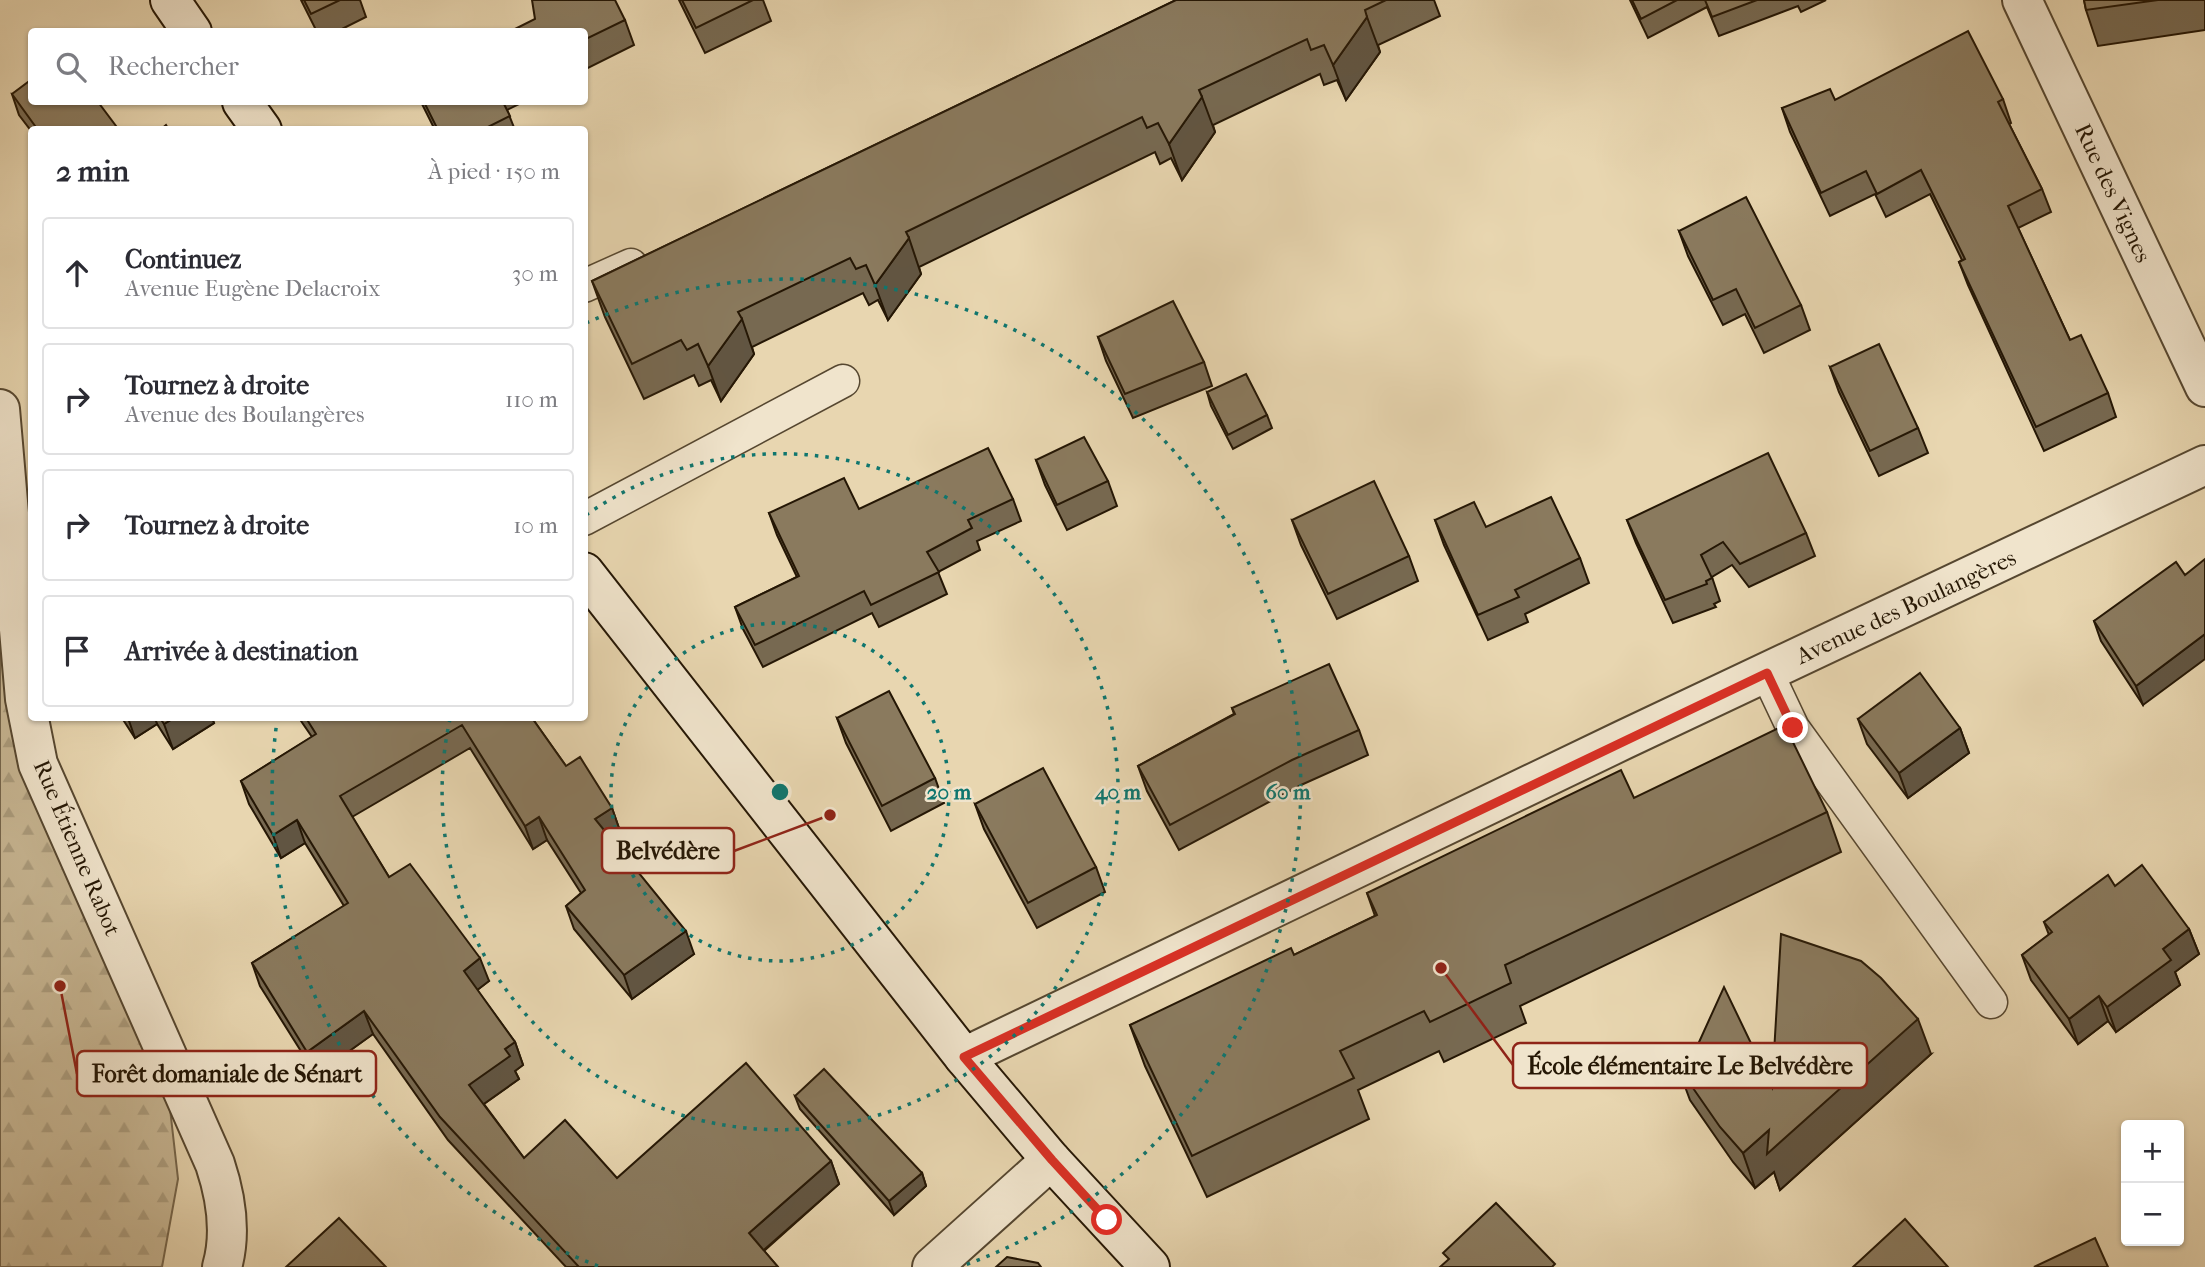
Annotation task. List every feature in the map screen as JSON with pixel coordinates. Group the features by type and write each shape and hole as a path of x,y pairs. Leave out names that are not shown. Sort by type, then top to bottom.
{"street":[{"path":"170,0 189,28"},
{"name":"Rue des Vignes","path":"2022,0 2205,387"},
{"path":"244,105 259,126"},
{"name":"Rue Étienne Rabot","path":"0,409 28,714"},
{"name":"Avenue des Boulangères","path":"964,1057 2205,465"},
{"path":"588,577 964,1057 1052,1160 1150,1267"},
{"name":"Rue Étienne Rabot","path":"29,721 38,764 215,1164 225,1193 228,1224 222,1267"},
{"path":"932,1267 1052,1160"}],"lane":[{"path":"588,284 659,251"},
{"path":"588,517 843,381"},
{"path":"1767,673 1793,728 1991,1002"}],"green space":[{"path":"0,635 4,670 168,1091 178,1179 162,1267 0,1267"}],"building":[{"path":"304,0 340,0 311,14"},
{"path":"532,0 615,0 625,20 588,38 588,28 517,28 535,19"},
{"path":"682,0 753,0 696,28"},
{"path":"1176,0 1386,0 1365,10 1367,17 1333,65 1324,45 1311,50 1307,39 1199,90 1202,97 1169,144 1158,123 1147,128 1142,117 906,232 909,238 875,285 866,265 856,269 850,258 738,312 742,319 708,366 698,344 687,350 681,340 632,364 592,281"},
{"path":"1632,0 1677,0 1641,19"},
{"path":"1705,0 1757,0 1712,17"},
{"path":"2084,0 2158,0 2086,10"},
{"path":"1968,31 2003,99 1998,102 2042,189 2008,206 2070,340 2081,335 2108,393 2036,427 1959,262 1965,259 1921,170 1877,194 1866,171 1821,193 1782,108 1830,89 1835,100"},
{"path":"28,82 28,105 100,105 116,126 35,126 12,94"},
{"path":"426,105 504,105 510,116 490,126 436,126"},
{"path":"1746,197 1801,305 1755,328 1736,289 1713,300 1679,231"},
{"path":"1173,301 1204,362 1125,394 1098,337"},
{"path":"1879,344 1918,428 1870,451 1830,367"},
{"path":"1246,374 1267,415 1228,435 1207,392"},
{"path":"1084,437 1108,481 1057,505 1036,460"},
{"path":"988,448 1013,499 968,520 972,528 927,552 939,572 871,605 864,591 755,645 735,607 799,576 769,513 844,478 859,509"},
{"path":"1768,453 1806,533 1740,564 1723,542 1701,555 1712,578 1706,581 1707,584 1665,600 1627,520"},
{"path":"1374,481 1409,556 1328,594 1292,520"},
{"path":"1551,497 1580,558 1515,590 1519,597 1478,615 1435,520 1474,502 1486,527"},
{"path":"2205,559 2205,634 2136,686 2094,621 2176,562 2185,575"},
{"path":"1329,664 1359,730 1292,760 1170,825 1138,766 1235,714 1232,708"},
{"path":"1920,673 1960,728 1899,773 1858,719"},
{"path":"889,691 935,778 882,806 837,718"},
{"path":"308,721 534,721 566,766 580,757 612,808 595,819 686,931 624,975 566,906 585,890 539,817 525,826 462,725 340,796 389,877 410,864 480,958 464,971 515,1042 505,1049 510,1056 469,1085 524,1158 565,1120 617,1178 746,1063 831,1161 749,1233 778,1267 579,1267 440,1117 364,1011 307,1052 252,963 348,903 297,820 273,835 241,781 316,734"},
{"path":"1783,726 1827,812 1505,965 1511,983 1430,1022 1424,1011 1340,1051 1354,1078 1192,1156 1130,1025 1291,948 1294,955 1377,915 1367,893 1621,770 1634,798"},
{"path":"1043,768 1096,867 1028,903 975,804"},
{"path":"2142,865 2189,929 2163,949 2171,960 2107,1007 2099,996 2069,1019 2022,955 2052,932 2044,922 2108,875 2115,886"},
{"path":"1781,934 1861,961 1881,978 1918,1019 1767,1154 1769,1130 1743,1153 1720,1127 1677,1065 1695,1051 1724,987 1772,1087"},
{"path":"824,1069 922,1173 889,1201 795,1096"},
{"path":"1496,1203 1555,1264 1552,1267 1440,1267 1449,1259 1443,1253"},
{"path":"339,1218 386,1267 286,1267"},
{"path":"1905,1219 1948,1267 1853,1267"},
{"path":"2095,1238 2108,1267 2034,1267"},
{"path":"1007,1257 1038,1263 1041,1267 996,1267"}],"place":[{"name":"Belvédère","path":"830,815"},
{"name":"École élémentaire Le Belvédère","path":"1441,968"},
{"name":"Forêt domaniale de Sénart","path":"60,986"}],"route":[{"path":"1107,1220 964,1057 1767,673 1793,728"}]}
